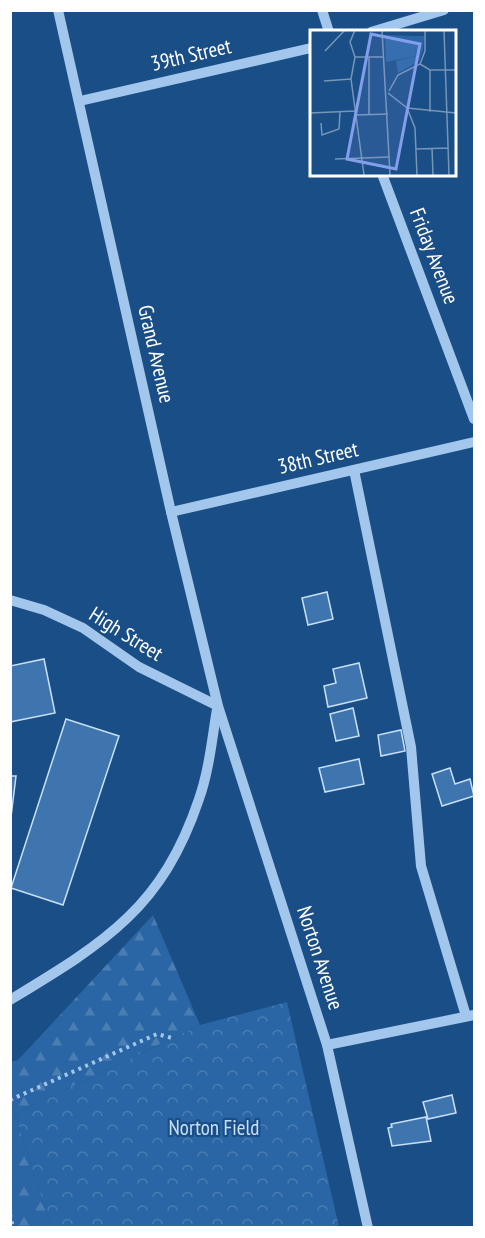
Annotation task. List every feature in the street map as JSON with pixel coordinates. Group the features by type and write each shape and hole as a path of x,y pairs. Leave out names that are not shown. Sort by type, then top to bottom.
{"street":[{"name":"Grand Avenue","path":"58,10 171,512 218,706"},
{"path":"322,10 328,30"},
{"path":"378,30 444,10"},
{"name":"39th Street","path":"80,101 310,48"},
{"name":"Friday Avenue","path":"383,176 474,419"},
{"name":"38th Street","path":"171,512 474,442"},
{"path":"327,1045 470,1016 421,866 411,747 354,470"},
{"name":"High Street","path":"10,600 44,610 83,628 139,667 218,706"},
{"path":"10,1000 81,957 117,931 148,899 176,855 199,798 218,706"},
{"name":"Norton Avenue","path":"218,706 327,1045 368,1227"}],"path":[{"path":"10,1100 157,1034 172,1038"},
{"path":"10,1214 13,1227"}],"green space":[{"path":"153,915 200,1025 15,1114 51,1227 11,1227 10,1062 18,1060"},
{"name":"Norton Field","path":"287,1002 339,1227 51,1227 15,1114 200,1025"}],"building":[{"path":"327,592 333,619 308,625 302,598"},
{"path":"44,659 55,713 10,722 10,666"},
{"path":"359,663 367,698 328,707 324,686 336,683 333,669"},
{"path":"353,708 359,736 336,741 330,714"},
{"path":"66,719 119,736 63,905 11,888"},
{"path":"401,730 405,751 381,756 378,735"},
{"path":"359,759 364,784 325,792 319,768"},
{"path":"450,768 455,784 470,779 474,796 442,806 432,774"},
{"path":"10,776 16,776 11,817 10,817"},
{"path":"452,1095 456,1113 428,1119 423,1102"},
{"path":"426,1117 431,1141 392,1146 388,1128 392,1127 391,1124"}]}
